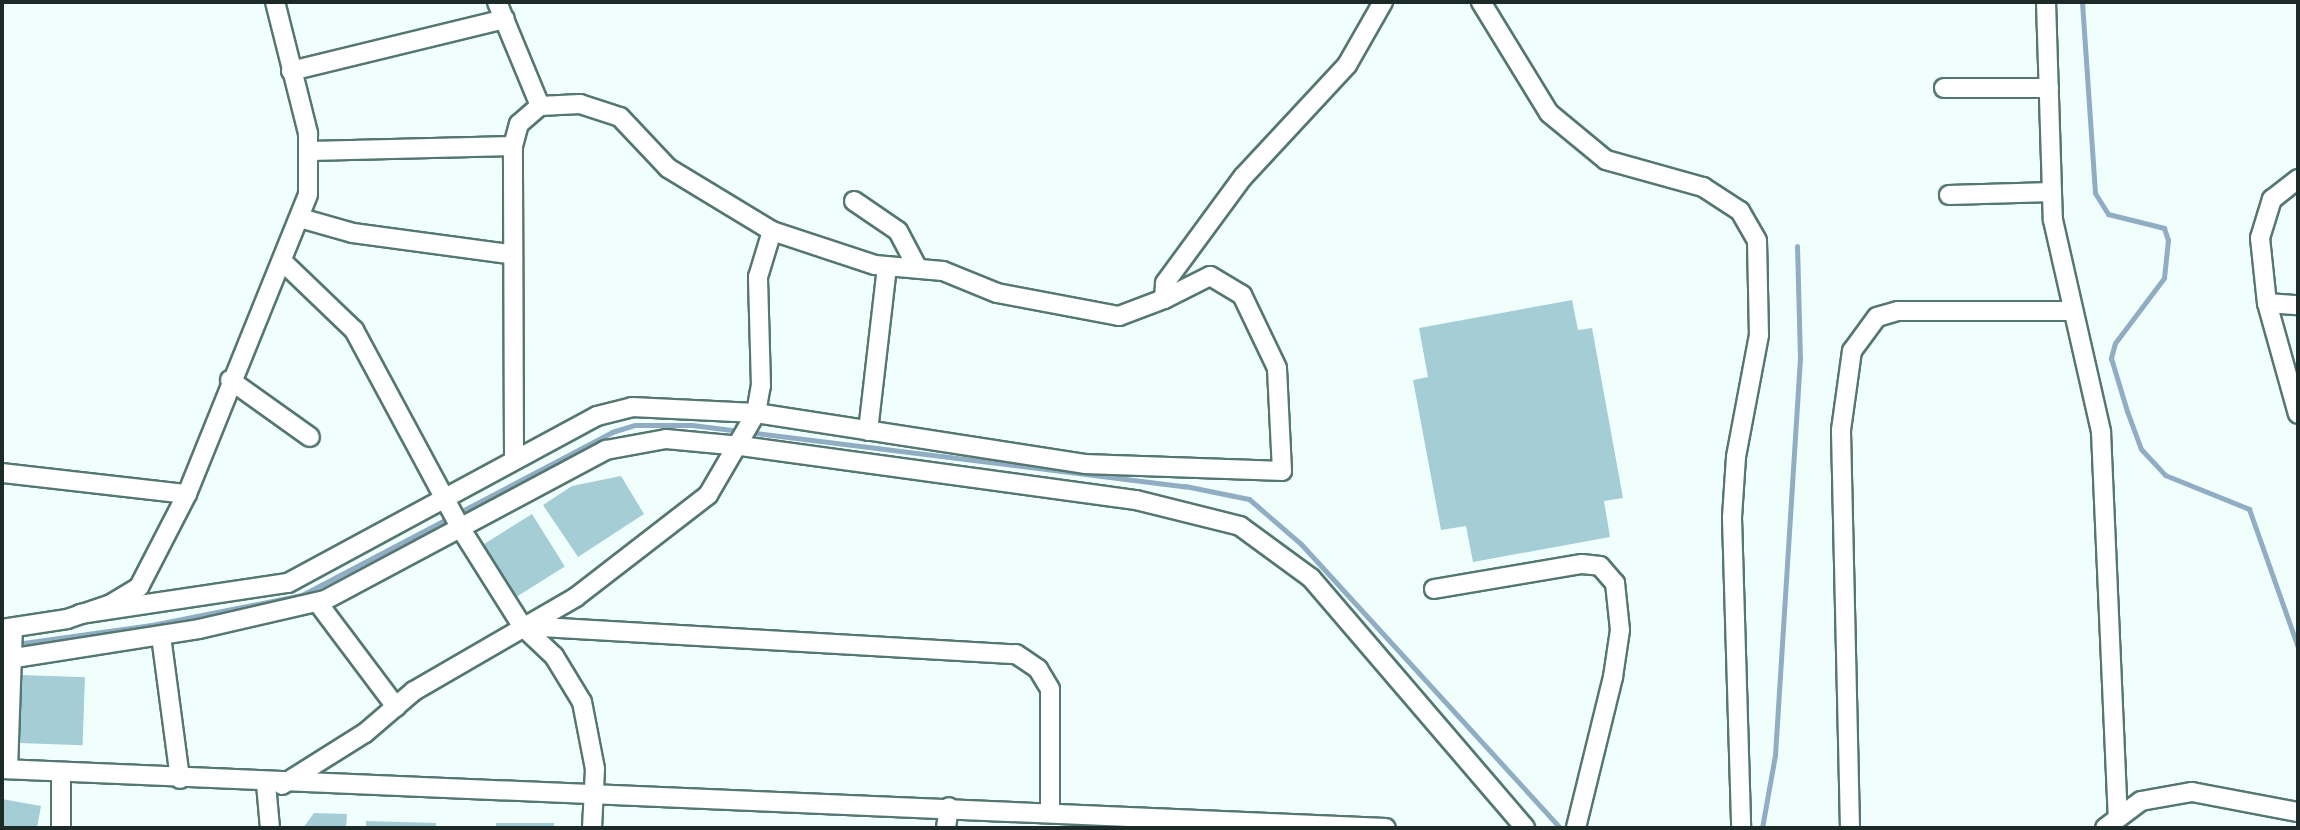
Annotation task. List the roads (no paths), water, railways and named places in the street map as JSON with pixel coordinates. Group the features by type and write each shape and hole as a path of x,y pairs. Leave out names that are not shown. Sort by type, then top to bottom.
{"street":[{"path":"8,644 139,587 187,494 230,380 300,218 310,151 275,2"},
{"path":"497,2 540,106"},
{"path":"1164,299 1165,283 1243,177 1347,65 1383,2"},
{"path":"1481,2 1549,113 1606,160 1703,187 1740,211 1757,241 1759,335 1736,457 1732,518 1741,828"},
{"path":"2046,2 2052,192 2057,252 2101,432 2111,822"},
{"path":"291,71 505,19"},
{"path":"1944,88 2049,88"},
{"path":"80,614 288,583 606,450 666,439 748,431 868,431 1086,464 1282,471 1277,368 1242,295 1210,276 1164,299 1119,316 1096,316 917,267 887,266 772,232 668,168 620,117 580,104 540,106 519,124 513,146 509,254 514,459"},
{"path":"310,151 513,146"},
{"path":"2298,179 2280,191 2263,218 2267,303 2298,414"},
{"path":"1949,195 2052,192"},
{"path":"854,201 898,231 917,267"},
{"path":"300,218 353,233 509,254"},
{"path":"274,785 522,626 576,597 684,517 708,495 748,431 761,386 757,288 772,232"},
{"path":"282,261 354,330 454,514 522,626 554,656 582,702 595,793 592,828"},
{"path":"868,431 887,266"},
{"path":"2267,303 2298,305"},
{"path":"1850,828 1841,430 1852,351 1877,317 1898,312 2073,311"},
{"path":"230,380 310,437"},
{"path":"8,644 161,636 318,603 454,514 514,459 597,416 632,407 748,431 1136,500 1248,530 1311,578 1525,828"},
{"path":"2,473 187,494"},
{"path":"1434,589 1582,564 1600,566 1615,583 1620,630 1614,677 1577,826"},
{"path":"318,603 397,707"},
{"path":"522,626 1016,654 1038,669 1050,689 1050,811"},
{"path":"161,636 180,779"},
{"path":"8,644 5,769 274,785 595,793 1050,811 1130,821 1385,828"},
{"path":"61,772 61,828"},
{"path":"270,828 274,785"},
{"path":"2111,822 2141,801 2192,792 2274,804 2298,812"},
{"path":"946,828 949,807"}],"waterway":[{"path":"2082,2 2095,193 2108,214 2164,228 2168,240 2164,278 2115,343 2111,358 2127,411 2141,449 2165,475 2249,509 2298,647"},
{"path":"1762,828 1775,755 1800,359 1797,246"},
{"path":"2,646 152,625 302,595 612,432 635,425 692,425 1185,486 1249,499 1301,544 1560,828"}]}
